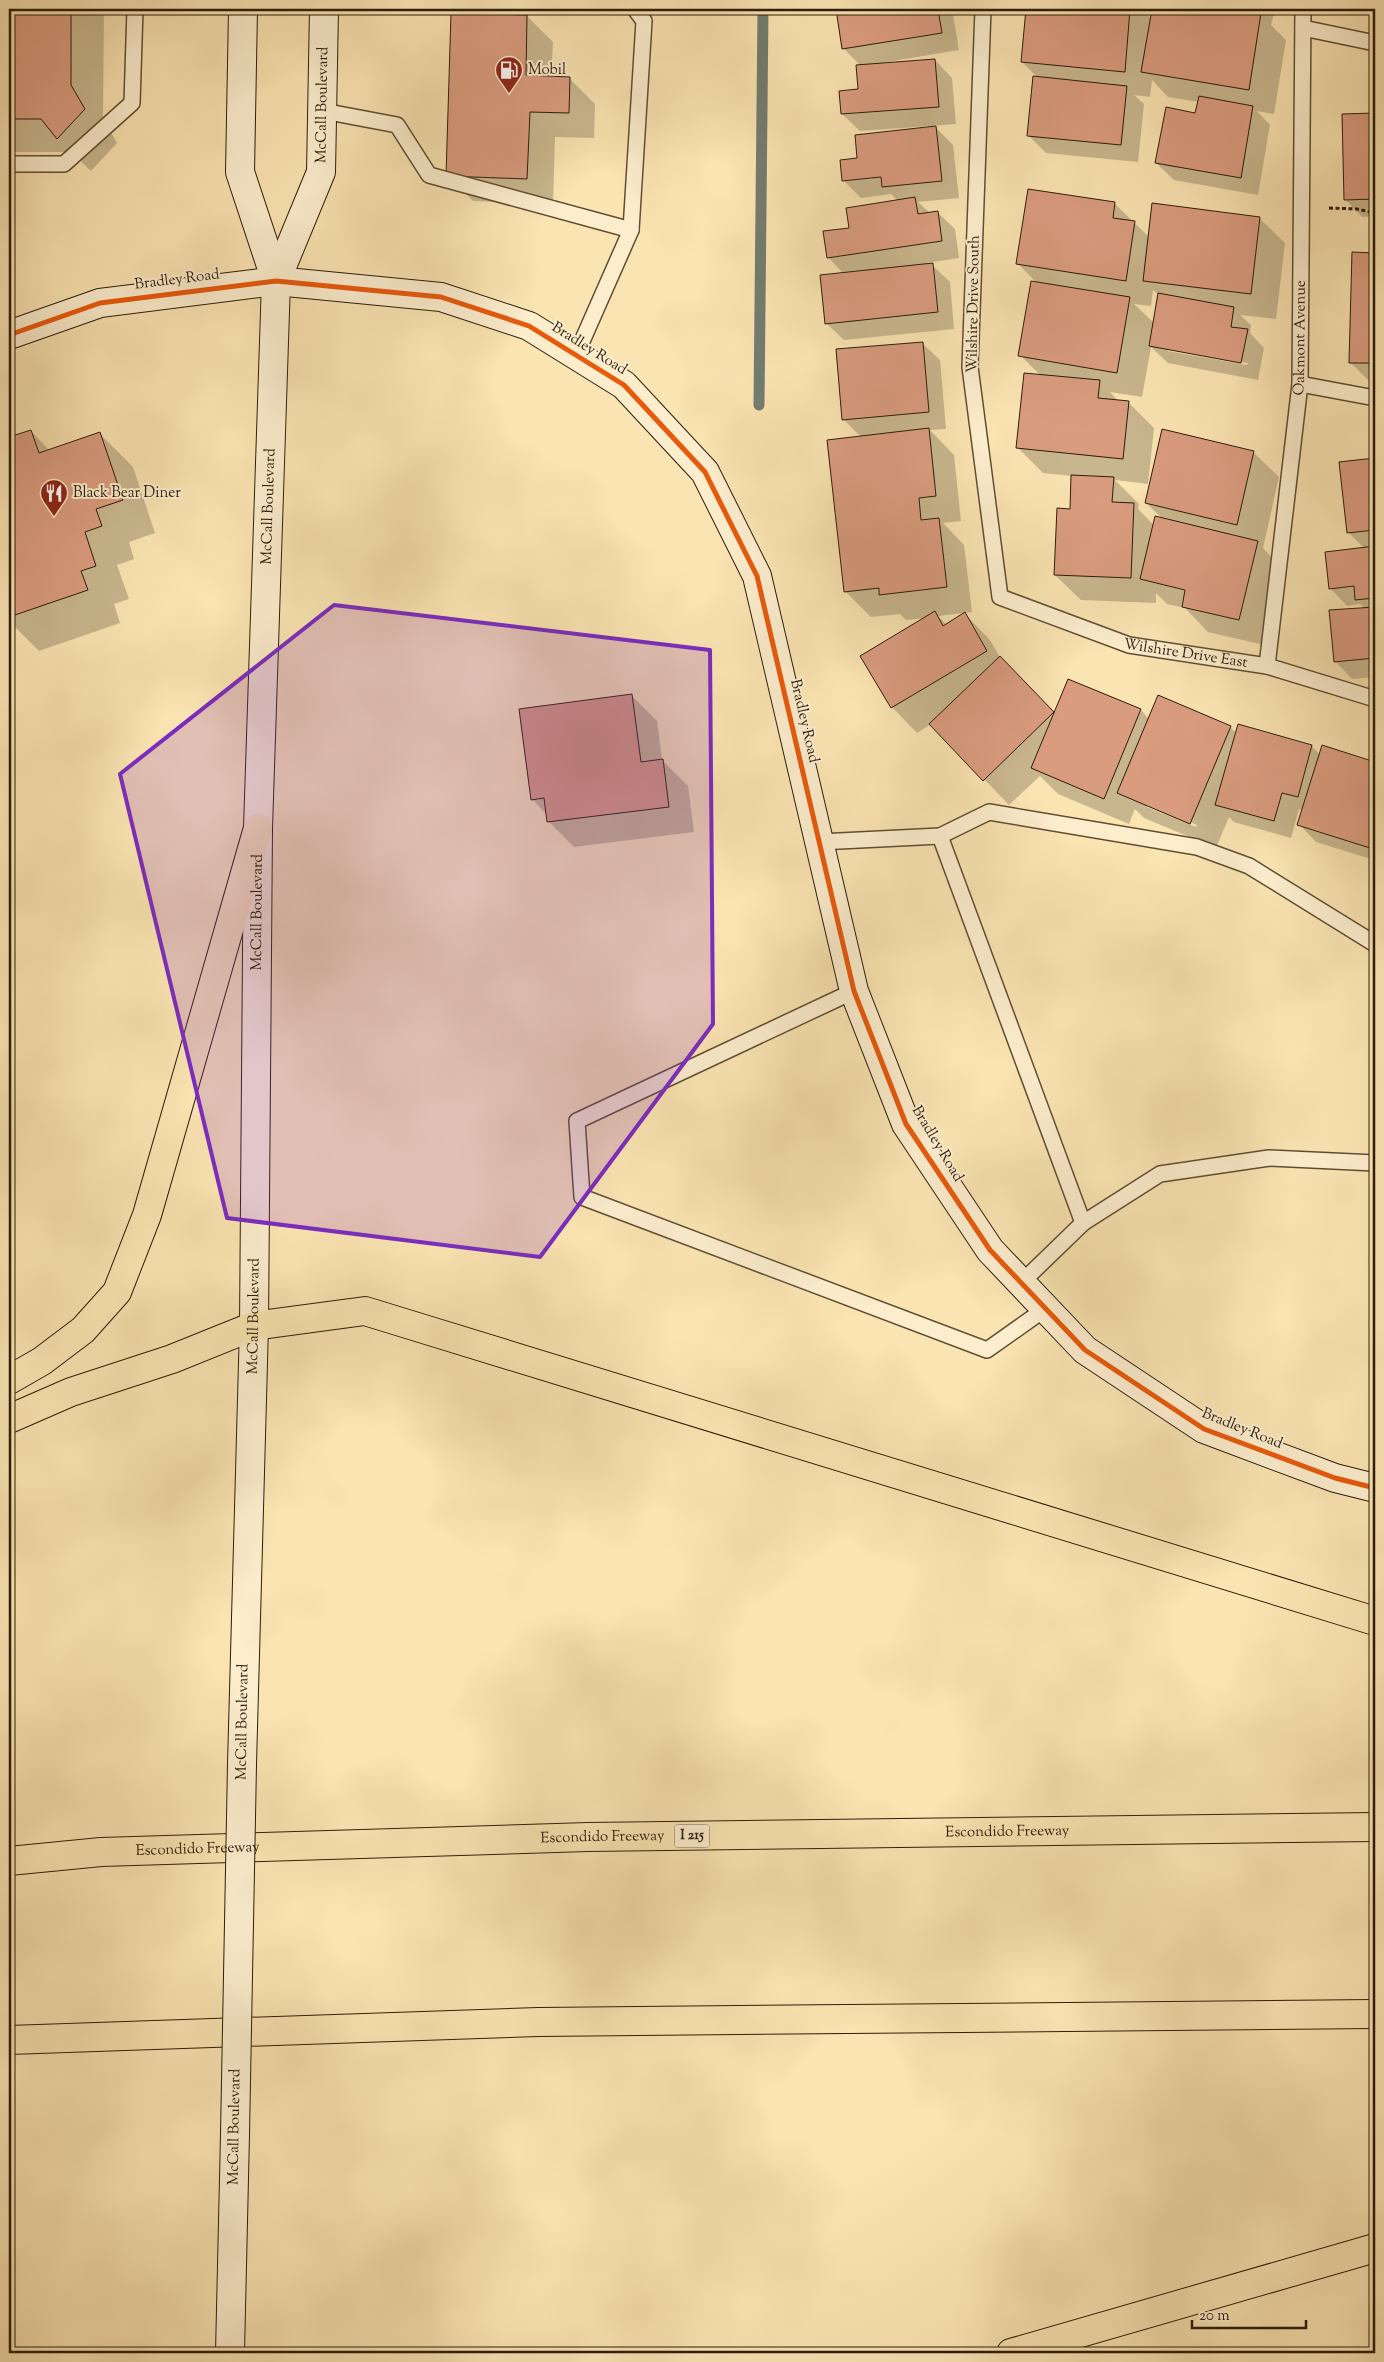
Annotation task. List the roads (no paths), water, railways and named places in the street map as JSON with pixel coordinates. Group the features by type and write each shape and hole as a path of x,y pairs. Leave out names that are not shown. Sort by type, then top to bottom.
{"highway":[{"path":"9,1380 42,1361 83,1330 116,1292 147,1215 258,828"},
{"path":"9,1419 71,1392 172,1359 254,1326 365,1311 1375,1621"},
{"name":"Escondido Freeway","path":"9,1861 102,1852 588,1837 1375,1827"},
{"path":"9,2040 538,2022 1375,2014"},
{"path":"1011,2353 1375,2248"}],"main road":[{"name":"McCall Boulevard","path":"230,2353 242,1764 254,1326 258,828 276,281 240,172 243,9"},
{"name":"McCall Boulevard","path":"276,281 321,172 324,9"},
{"name":"Bradley Road","path":"9,335 100,303 276,281 441,297 529,326 624,385 705,472 757,576 854,991 906,1124 990,1250 1085,1350 1204,1429 1335,1478 1375,1488"}],"lane":[{"path":"9,164 64,164 132,103 135,9"},
{"path":"576,355 630,230 644,21 635,9"},
{"name":"Wilshire Drive South","path":"983,9 970,367 1000,597"},
{"name":"Oakmont Avenue","path":"1267,666 1300,384 1303,9"},
{"path":"1303,28 1375,43"},
{"path":"323,110 397,125 430,175 630,230"},
{"path":"1300,384 1375,398"},
{"name":"Wilshire Drive East","path":"1000,597 1129,645 1267,666 1375,699"},
{"path":"819,842 940,836 989,812 1197,847 1249,866 1375,944"},
{"path":"940,836 1083,1223"},
{"path":"854,991 577,1121 582,1197 987,1350 1045,1309"},
{"path":"1021,1283 1083,1223 1160,1174 1269,1158 1375,1163"}],"waterway":[{"path":"759,405 763,9"}],"place":[{"name":"Mobil","path":"509,94"},
{"name":"Black Bear Diner","path":"54,517"}]}
